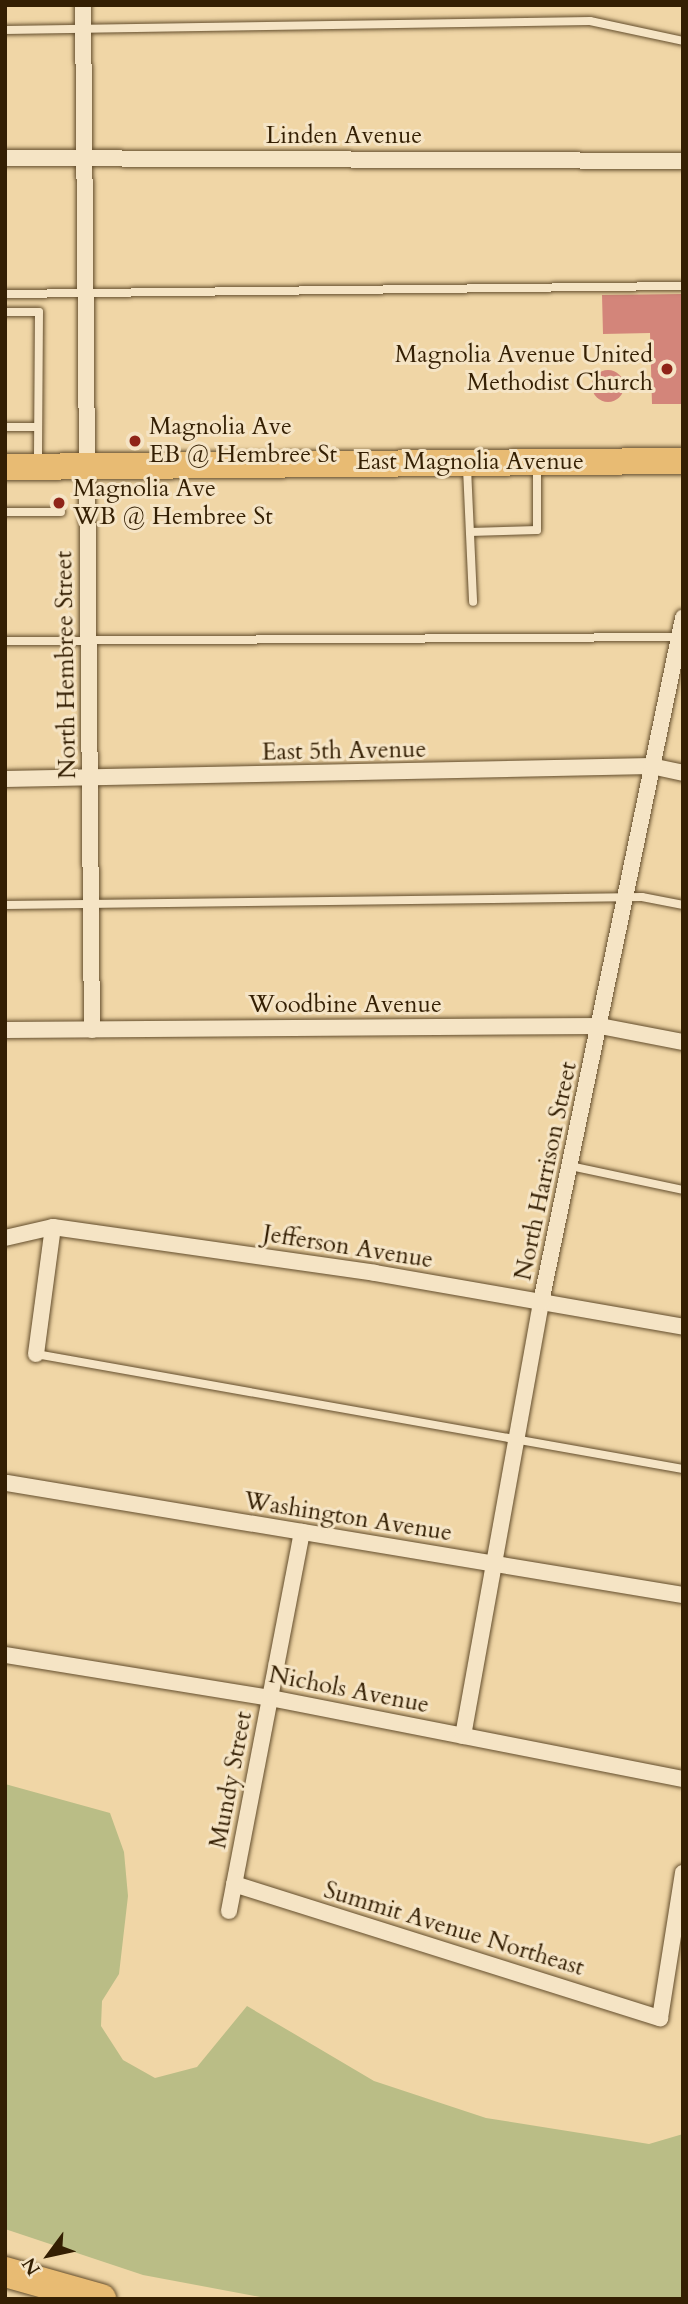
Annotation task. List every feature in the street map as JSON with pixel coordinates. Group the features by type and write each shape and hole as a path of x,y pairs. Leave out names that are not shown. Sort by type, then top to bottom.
{"highway":[{"path":"5,2272 101,2299"}],"main road":[{"name":"East Magnolia Avenue","path":"5,467 683,461"}],"street":[{"name":"North Hembree Street","path":"83,5 92,1030"},
{"name":"Linden Avenue","path":"5,158 683,161"},
{"name":"North Harrison Street","path":"463,1736 541,1302 683,618"},
{"name":"East 5th Avenue","path":"5,779 90,780 651,766 683,772"},
{"name":"Woodbine Avenue","path":"5,1030 600,1026 683,1042"},
{"name":"Jefferson Avenue","path":"5,1238 53,1227 541,1302 683,1327"},
{"path":"36,1354 53,1227"},
{"name":"Washington Avenue","path":"7,1483 683,1595"},
{"name":"Mundy Street","path":"229,1912 302,1532"},
{"name":"Nichols Avenue","path":"5,1655 270,1698 683,1779"},
{"name":"Summit Avenue Northeast","path":"234,1884 660,2018 683,1873"}],"lane":[{"path":"5,30 590,21 683,41"},
{"path":"5,294 683,286"},
{"path":"5,318 10,312 38,312 38,466"},
{"path":"5,428 37,427"},
{"path":"470,532 537,530 537,461"},
{"path":"467,462 473,601"},
{"path":"5,512 61,512"},
{"path":"5,641 681,637"},
{"path":"5,905 91,902 625,900 683,905"},
{"path":"570,1166 683,1190"},
{"path":"36,1354 683,1469"}],"green space":[{"path":"5,1784 110,1813 124,1852 128,1896 119,1974 102,2001 101,2026 123,2060 155,2078 197,2067 247,2006 374,2081 486,2118 649,2144 683,2134 683,2299 271,2299 143,2275 5,2229"}],"building":[{"name":"Magnolia Avenue United Methodist Church","path":"683,294 683,404 652,404 650,333 603,334 602,295"},
{"path":"608,370 620,374 624,386 620,398 608,402 596,398 592,386 596,374"}],"place":[{"name":"Magnolia Avenue United Methodist Church","path":"667,369"},
{"name":"Magnolia Ave EB @ Hembree St","path":"135,441"},
{"name":"Magnolia Ave WB @ Hembree St","path":"59,503"}]}
